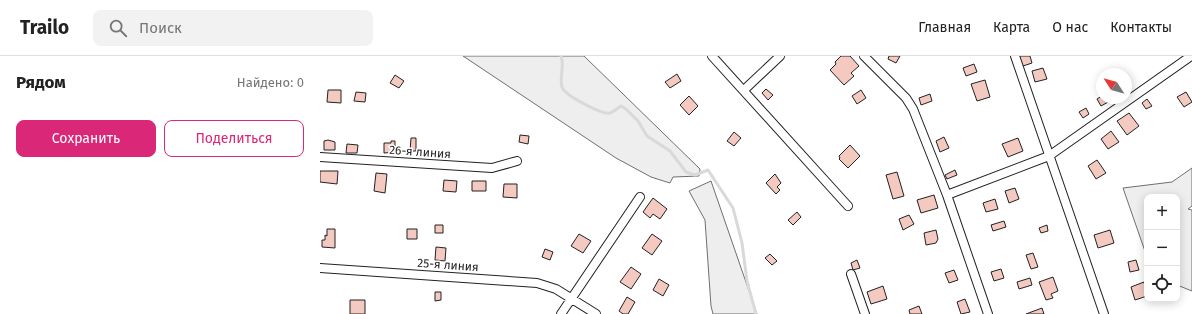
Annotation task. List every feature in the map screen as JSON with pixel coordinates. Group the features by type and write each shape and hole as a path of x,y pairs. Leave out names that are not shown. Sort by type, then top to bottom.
{"street":[{"path":"712,56 848,206"},
{"path":"744,90 780,56"},
{"path":"864,56 885,79 906,98 913,109 947,195 988,314"},
{"path":"1015,56 1104,314"},
{"path":"947,195 1049,156 1191,56"},
{"name":"26-я линия","path":"320,157 492,168 518,161"},
{"path":"561,314 640,197"},
{"name":"25-я линия","path":"320,268 537,282 556,288 596,314"},
{"path":"851,274 865,314"}],"shaded area":[{"path":"463,56 584,56 700,169 699,176 673,177 670,183 651,177 616,158"},
{"path":"1192,168 1192,206 1188,209 1192,210 1192,291 1180,286 1180,194 1144,194 1144,248 1123,188 1172,182"},
{"path":"711,181 757,314 713,314 711,306 705,220 689,191"}],"building":[{"path":"841,56 850,56 859,66 851,73 854,76 844,85 830,70"},
{"path":"889,56 900,56 896,63 888,59"},
{"path":"1019,56 1030,56 1032,63 1023,66"},
{"path":"974,64 977,72 966,76 963,68"},
{"path":"1043,68 1047,79 1035,82 1032,71"},
{"path":"677,74 681,81 670,88 665,82"},
{"path":"395,75 404,81 399,88 390,83"},
{"path":"985,80 990,97 977,101 971,84"},
{"path":"766,89 773,95 768,100 762,93"},
{"path":"328,90 341,90 341,103 327,102"},
{"path":"861,90 866,98 857,104 852,96"},
{"path":"356,92 366,93 365,102 354,101"},
{"path":"1186,92 1192,102 1184,107 1177,97"},
{"path":"930,94 932,101 921,105 919,98"},
{"path":"689,96 698,106 689,115 680,105"},
{"path":"1147,99 1152,106 1146,109 1142,103"},
{"path":"1086,108 1089,114 1083,118 1079,112"},
{"path":"1129,113 1139,126 1127,135 1117,121"},
{"path":"1111,131 1119,142 1108,149 1101,139"},
{"path":"734,132 741,138 734,146 727,141"},
{"path":"520,135 529,136 528,144 519,142"},
{"path":"944,137 949,148 940,152 936,141"},
{"path":"411,138 416,138 416,151 410,151"},
{"path":"1018,138 1023,151 1008,157 1002,144"},
{"path":"328,140 335,142 335,150 324,150 324,141"},
{"path":"391,141 395,141 395,152 384,153 384,143 391,143"},
{"path":"347,144 358,145 357,153 346,153"},
{"path":"850,145 860,156 848,168 839,159 839,156"},
{"path":"1097,160 1106,173 1096,179 1088,166"},
{"path":"955,170 957,175 947,179 945,175"},
{"path":"320,171 338,171 337,184 320,182"},
{"path":"897,172 904,196 893,199 886,175"},
{"path":"376,173 387,174 385,193 374,191"},
{"path":"775,174 781,183 777,187 780,190 776,194 766,183"},
{"path":"444,180 457,181 456,192 443,191"},
{"path":"472,181 486,181 486,191 472,191"},
{"path":"504,184 517,184 517,198 503,197"},
{"path":"1015,188 1019,199 1009,203 1005,191"},
{"path":"934,195 938,208 921,213 917,200"},
{"path":"653,198 667,209 660,219 653,214 650,218 643,212"},
{"path":"995,199 998,209 986,212 983,203"},
{"path":"797,212 801,217 793,225 788,220"},
{"path":"909,215 914,224 903,230 899,219"},
{"path":"1004,221 1006,227 993,231 991,225"},
{"path":"435,225 443,225 443,233 435,233"},
{"path":"1047,225 1048,231 1041,233 1039,228"},
{"path":"327,229 335,229 335,248 322,247 322,240 325,240 325,235 327,236"},
{"path":"407,229 417,229 417,239 407,239"},
{"path":"936,230 938,239 936,243 926,245 924,233"},
{"path":"1110,230 1114,243 1098,248 1094,235"},
{"path":"579,234 591,241 583,253 571,246"},
{"path":"652,234 662,241 652,255 642,248"},
{"path":"436,247 446,248 445,261 435,260"},
{"path":"545,249 553,252 550,260 542,257"},
{"path":"1033,253 1038,267 1031,269 1026,255"},
{"path":"770,254 777,261 772,265 765,258"},
{"path":"857,260 860,268 853,270 851,263"},
{"path":"1136,260 1139,270 1130,272 1128,262"},
{"path":"631,267 641,274 631,289 620,282"},
{"path":"1001,269 1004,278 994,281 991,272"},
{"path":"954,270 958,280 949,283 945,273"},
{"path":"1053,277 1058,291 1051,294 1053,298 1046,300 1039,282"},
{"path":"1030,278 1032,285 1019,289 1017,282"},
{"path":"659,279 669,285 663,296 653,290"},
{"path":"1144,282 1144,297 1135,300 1131,287"},
{"path":"883,286 887,299 871,304 867,292"},
{"path":"435,292 441,292 441,300 435,301"},
{"path":"627,297 635,302 628,314 623,314 619,311"},
{"path":"965,299 970,312 961,314 957,302"},
{"path":"350,300 365,300 365,314 350,314"},
{"path":"919,306 922,314 910,314 909,310"},
{"path":"1042,308 1044,314 1026,314"}],"waterway":[{"path":"561,56 561,83 562,87 570,95 584,104 606,113 610,113 621,106 638,121 647,136 670,151 686,172 695,175 708,170 733,208 742,243 747,281 756,314"}]}
